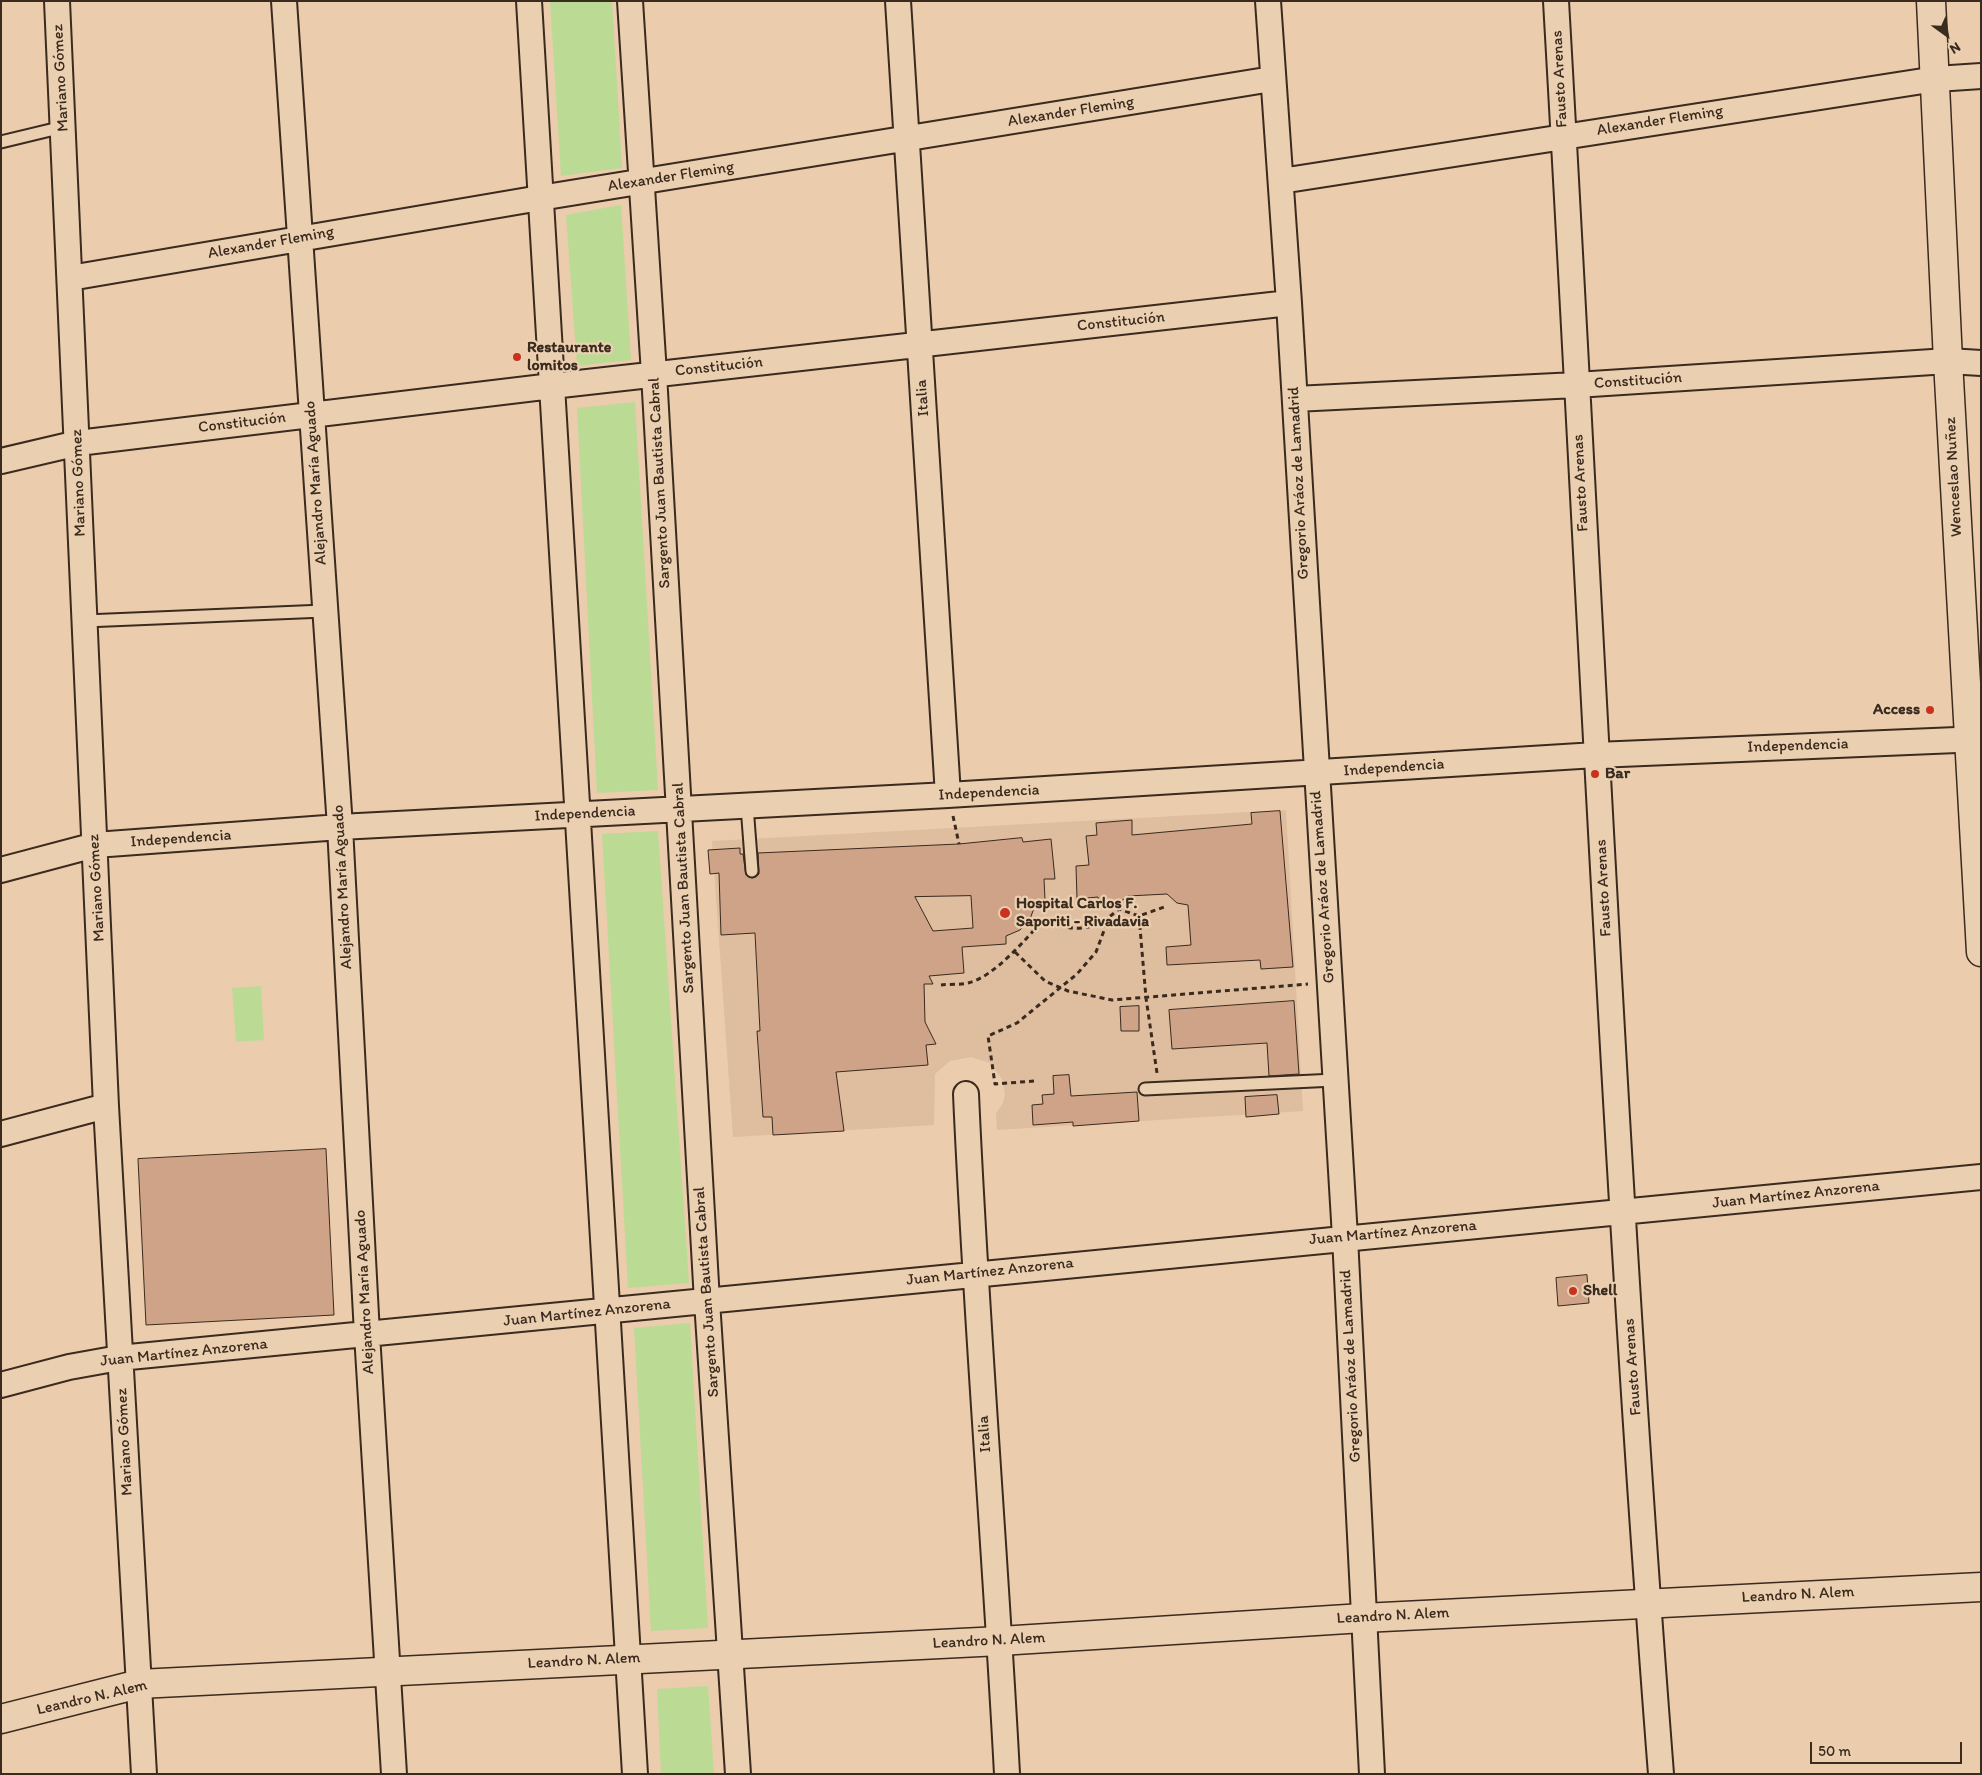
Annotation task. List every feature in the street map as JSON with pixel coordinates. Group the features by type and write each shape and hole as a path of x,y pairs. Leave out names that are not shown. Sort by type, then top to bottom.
{"street":[{"name":"Mariano Gómez","path":"57,1 106,1106 144,1774"},
{"name":"Alejandro María Aguado","path":"284,1 340,827 367,1334 394,1774"},
{"path":"529,1 576,813 609,1311 635,1774"},
{"name":"Sargento Juan Bautista Cabral","path":"630,1 654,374 707,1301 738,1774"},
{"name":"Italia","path":"898,1 948,795"},
{"name":"Gregorio Aráoz de Lamadrid","path":"1268,1 1295,399 1335,1080 1372,1774"},
{"name":"Fausto Arenas","path":"1556,1 1596,755 1623,1212 1661,1774"},
{"name":"Wenceslao Nuñez","path":"1931,1 1948,361 1975,739 1981,952"},
{"name":"Alexander Fleming","path":"1281,181 1936,79 1981,76"},
{"name":"Alexander Fleming","path":"70,278 540,198 1272,79"},
{"name":"Constitución","path":"1,460 78,443 654,374 1289,303"},
{"name":"Constitución","path":"1295,399 1576,385 1948,361 1981,363"},
{"name":"Independencia","path":"1,870 95,845 340,827 576,813 948,795 1596,755 1975,739"},
{"name":"Italia","path":"966,1094 974,1274 1000,1641 1007,1774"},
{"path":"1,1134 106,1106"},
{"name":"Juan Martínez Anzorena","path":"1,1384 69,1367 120,1358 1344,1237 1981,1177"},
{"name":"Leandro N. Alem","path":"1,1719 139,1684 628,1658 1000,1641 1648,1602 1981,1587"}],"lane":[{"path":"1,142 63,127"},
{"path":"85,622 324,612"},
{"path":"747,806 752,871"},
{"path":"1145,1088 1335,1080"}],"path":[{"path":"948,795 959,844"},
{"path":"941,985 968,983 980,978 1015,952 1044,919 1056,925 1076,929 1090,928 1108,919 1119,909 1139,916 1167,906"},
{"path":"1139,916 1146,998 1159,1088"},
{"path":"1034,1081 995,1084 988,1036 1016,1023 1061,988 1096,952 1108,919"},
{"path":"1015,952 1045,981 1061,988 1112,1000 1329,983"}],"shaded area":[{"name":"Hospital Carlos F. Saporiti - Rivadavia","path":"1286,810 1303,1111 997,1130 996,1113 1003,1103 1005,1094 1002,1079 990,1063 971,1057 950,1061 935,1074 934,1125 733,1137 712,841"}],"green space":[{"path":"550,1 612,1 622,168 561,176"},
{"path":"621,205 631,360 577,366 566,215"},
{"path":"635,402 658,790 597,793 577,408"},
{"path":"658,831 689,1283 628,1288 602,834"},
{"path":"261,986 264,1040 236,1042 232,988"},
{"path":"690,1323 708,1628 651,1631 634,1328"},
{"path":"708,1686 714,1774 661,1774 657,1689"}],"building":[{"path":"1280,811 1293,967 1261,969 1260,960 1167,965 1166,947 1191,945 1188,905 1177,903 1167,894 1128,896 1116,905 1108,908 1099,908 1098,897 1077,899 1076,866 1089,865 1086,836 1097,835 1096,823 1132,820 1132,835 1252,824 1251,813"},
{"path":"1022,838 1023,842 1051,839 1055,879 1044,879 1045,900 1037,900 1030,919 1020,930 1006,936 1006,944 962,947 964,973 929,976 933,984 924,984 925,1022 936,1044 926,1045 928,1065 836,1072 844,1131 773,1135 772,1117 763,1117 757,1031 760,1031 755,933 721,935 719,873 710,874 708,850 740,848 740,854 743,854 746,875 752,878 759,874 758,853 959,844","holes":["971,896 973,928 933,931 915,897"]},
{"path":"1294,1001 1299,1074 1269,1076 1267,1043 1172,1049 1169,1010"},
{"path":"1139,1006 1139,1031 1121,1031 1120,1007"},
{"path":"1069,1075 1071,1096 1137,1092 1139,1121 1073,1126 1073,1122 1033,1125 1032,1105 1043,1104 1042,1095 1054,1094 1053,1076"},
{"path":"1277,1095 1279,1114 1246,1117 1245,1097"},
{"path":"326,1149 334,1315 146,1325 138,1159"},
{"name":"Shell","path":"1587,1275 1589,1303 1558,1306 1556,1278"}],"place":[{"name":"Restaurante lomitos","path":"517,357"},
{"name":"Access","path":"1930,710"},
{"name":"Bar","path":"1595,774"},
{"name":"Hospital Carlos F. Saporiti - Rivadavia","path":"1005,913"},
{"name":"Shell","path":"1573,1291"}]}
